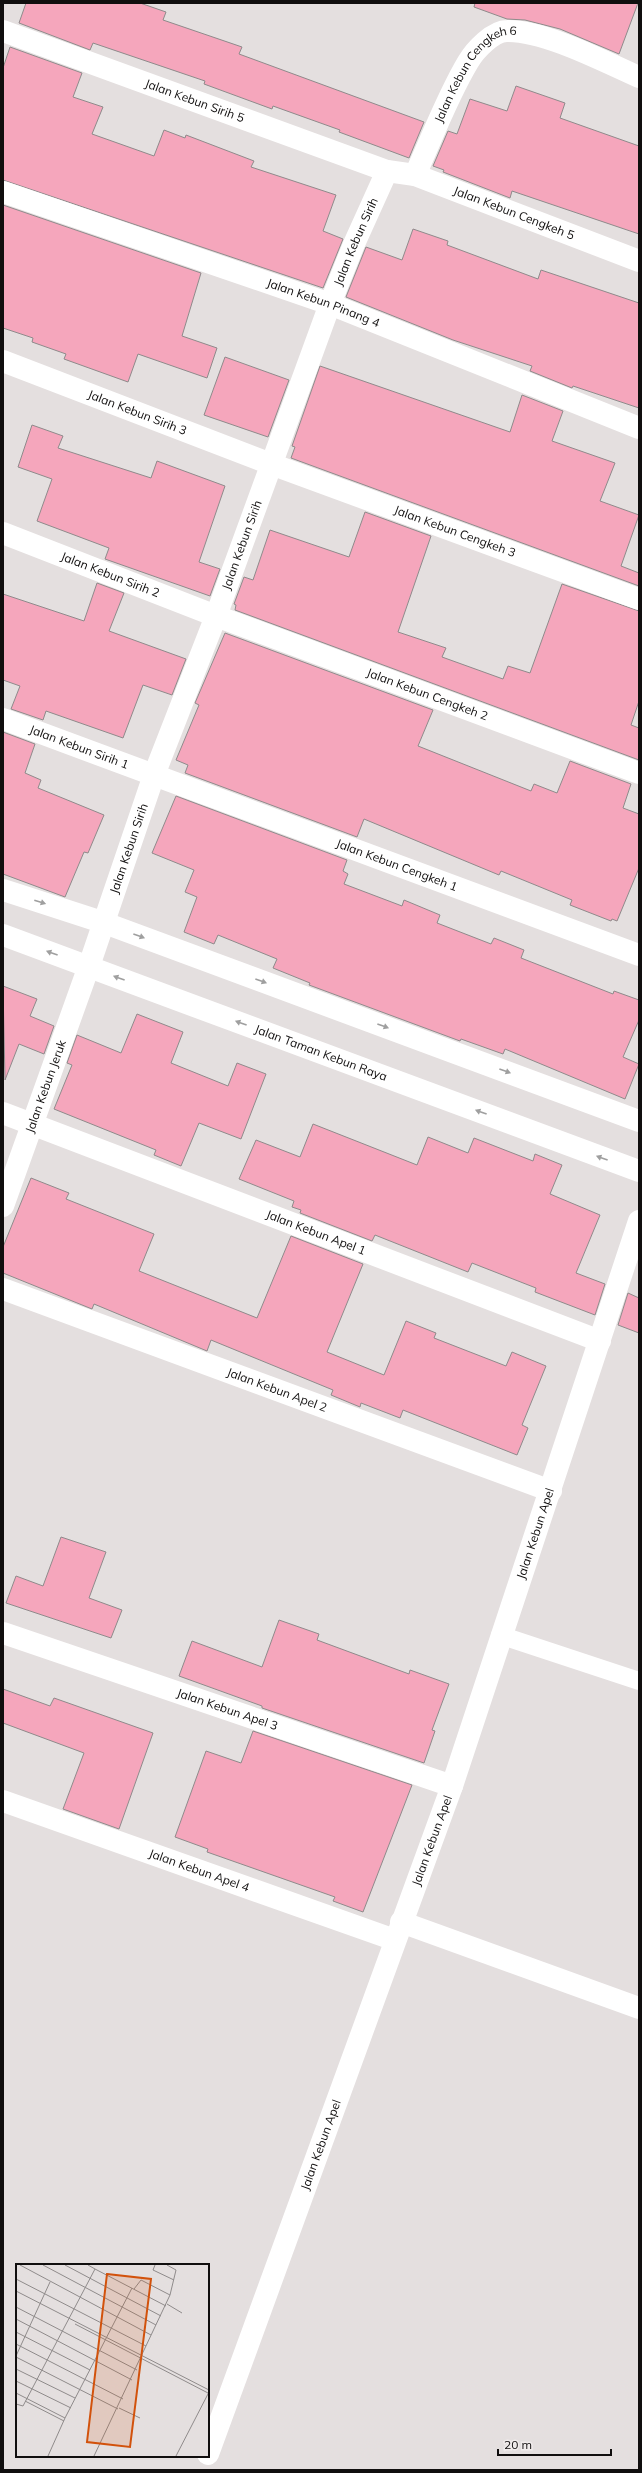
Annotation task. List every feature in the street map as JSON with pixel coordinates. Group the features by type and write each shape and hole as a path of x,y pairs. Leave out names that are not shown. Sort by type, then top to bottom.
{"street":[{"name":"Jalan Kebun Sirih 5","path":"3,31 387,171"},
{"name":"Jalan Kebun Cengkeh 6","path":"415,175 468,60 492,36 506,31 520,32 561,43 639,77"},
{"name":"Jalan Kebun Cengkeh 5","path":"387,171 415,175 639,261"},
{"name":"Jalan Kebun Sirih","path":"89,966 102,922 154,775 216,616 330,304 354,244 387,171"},
{"name":"Jalan Kebun Pinang 4","path":"3,192 330,304 639,428"},
{"name":"Jalan Kebun Sirih 3","path":"3,361 271,464"},
{"name":"Jalan Kebun Cengkeh 3","path":"271,464 639,599"},
{"name":"Jalan Kebun Sirih 2","path":"3,533 216,616"},
{"name":"Jalan Kebun Cengkeh 2","path":"216,616 639,773"},
{"name":"Jalan Kebun Sirih 1","path":"3,720 154,775"},
{"name":"Jalan Kebun Cengkeh 1","path":"154,775 639,955"},
{"path":"3,890 102,922 639,1121"},
{"name":"Jalan Taman Kebun Raya","path":"3,935 639,1171"},
{"name":"Jalan Kebun Jeruk","path":"3,1206 89,966"},
{"name":"Jalan Kebun Apel 1","path":"3,1113 600,1341"},
{"name":"Jalan Kebun Apel","path":"209,2452 452,1786 500,1635 551,1491 639,1221"},
{"name":"Jalan Kebun Apel 2","path":"3,1289 551,1491"},
{"name":"Jalan Kebun Apel 3","path":"3,1633 452,1786"},
{"name":"Jalan Kebun Apel 4","path":"3,1801 398,1931 639,2008"},
{"name":"Jalan Kebun Apel","path":"202,2470 207,2457"}],"lane":[{"path":"500,1635 639,1681"}],"building":[{"path":"26,3 140,3 166,12 163,20 242,47 239,54 424,122 409,158 339,132 340,130 273,106 272,109 204,84 205,81 93,43 90,50 19,23"},
{"path":"475,3 638,3 619,54 560,29 525,20 507,19 474,7"},
{"path":"10,47 82,73 73,97 103,107 92,134 154,156 164,130 185,138 186,135 254,161 251,167 336,195 323,231 343,239 323,288 3,180 3,68"},
{"path":"516,86 565,103 560,118 639,146 639,234 512,191 510,198 443,172 444,170 433,166 448,131 457,134 470,99 507,111"},
{"path":"3,205 201,273 182,336 217,348 207,378 138,354 128,382 64,359 66,354 32,342 33,338 3,328"},
{"path":"413,229 448,241 447,245 538,279 541,270 639,303 639,408 573,386 572,388 530,371 532,366 453,340 346,297 366,247 402,260"},
{"path":"225,357 289,380 268,437 204,415"},
{"path":"320,366 510,432 522,395 563,411 552,441 615,463 600,501 639,515 621,566 639,573 639,586 291,458 295,447 292,446"},
{"path":"32,425 63,436 58,448 151,478 157,461 225,486 199,562 220,569 210,596 105,559 109,548 37,521 52,479 18,467"},
{"path":"365,512 431,536 398,632 446,648 442,657 503,679 508,666 530,673 562,584 639,611 639,701 631,725 639,728 639,760 235,610 236,605 234,604 244,577 253,580 270,530 349,557"},
{"path":"97,583 124,593 109,631 186,659 172,695 143,685 123,738 46,711 43,720 11,709 20,686 3,680 3,594 84,621"},
{"path":"225,633 433,710 418,746 531,791 534,784 557,793 570,761 631,784 623,808 639,814 639,868 617,921 612,919 611,921 570,905 572,900 501,871 499,875 364,819 357,837 185,773 188,765 176,760 199,705 195,703"},
{"path":"3,732 35,744 25,773 41,780 38,788 104,815 88,853 84,852 65,897 3,874"},
{"path":"176,796 347,860 343,871 348,874 344,884 402,906 404,900 440,915 437,923 491,944 494,938 524,950 521,958 613,994 614,991 639,1000 639,1020 623,1057 639,1064 625,1099 505,1049 503,1054 461,1039 460,1041 309,985 310,983 273,968 277,959 218,935 214,944 184,932 197,897 185,892 194,870 152,853"},
{"path":"3,986 37,999 30,1016 54,1026 44,1054 19,1044 5,1080"},
{"path":"137,1014 183,1032 171,1063 228,1086 237,1063 266,1074 241,1139 199,1123 181,1166 154,1155 156,1150 54,1109 72,1065 67,1063 77,1035 121,1053"},
{"path":"313,1124 417,1165 428,1137 468,1153 474,1138 533,1161 535,1154 562,1165 550,1194 600,1215 576,1273 605,1284 595,1315 535,1292 536,1288 472,1263 468,1272 375,1235 372,1241 300,1213 301,1210 292,1207 294,1201 239,1179 256,1140 300,1157"},
{"path":"31,1178 69,1193 66,1199 154,1234 139,1271 257,1318 291,1236 363,1264 327,1352 384,1375 406,1321 436,1333 434,1338 506,1366 512,1352 546,1366 522,1425 528,1428 517,1455 403,1410 400,1418 361,1403 360,1407 331,1395 333,1390 211,1340 207,1351 94,1304 92,1309 3,1273 3,1247"},
{"path":"628,1293 639,1298 639,1333 618,1325"},
{"path":"61,1537 106,1552 89,1598 122,1610 111,1638 6,1603 16,1576 43,1586"},
{"path":"279,1620 319,1634 317,1640 409,1674 410,1670 449,1684 432,1730 435,1731 424,1763 262,1708 262,1706 179,1676 192,1641 262,1667"},
{"path":"3,1689 50,1706 54,1698 153,1733 119,1829 63,1809 84,1753 3,1723"},
{"path":"253,1731 412,1785 363,1912 333,1901 335,1897 207,1852 208,1849 175,1837 206,1751 241,1763"}]}
